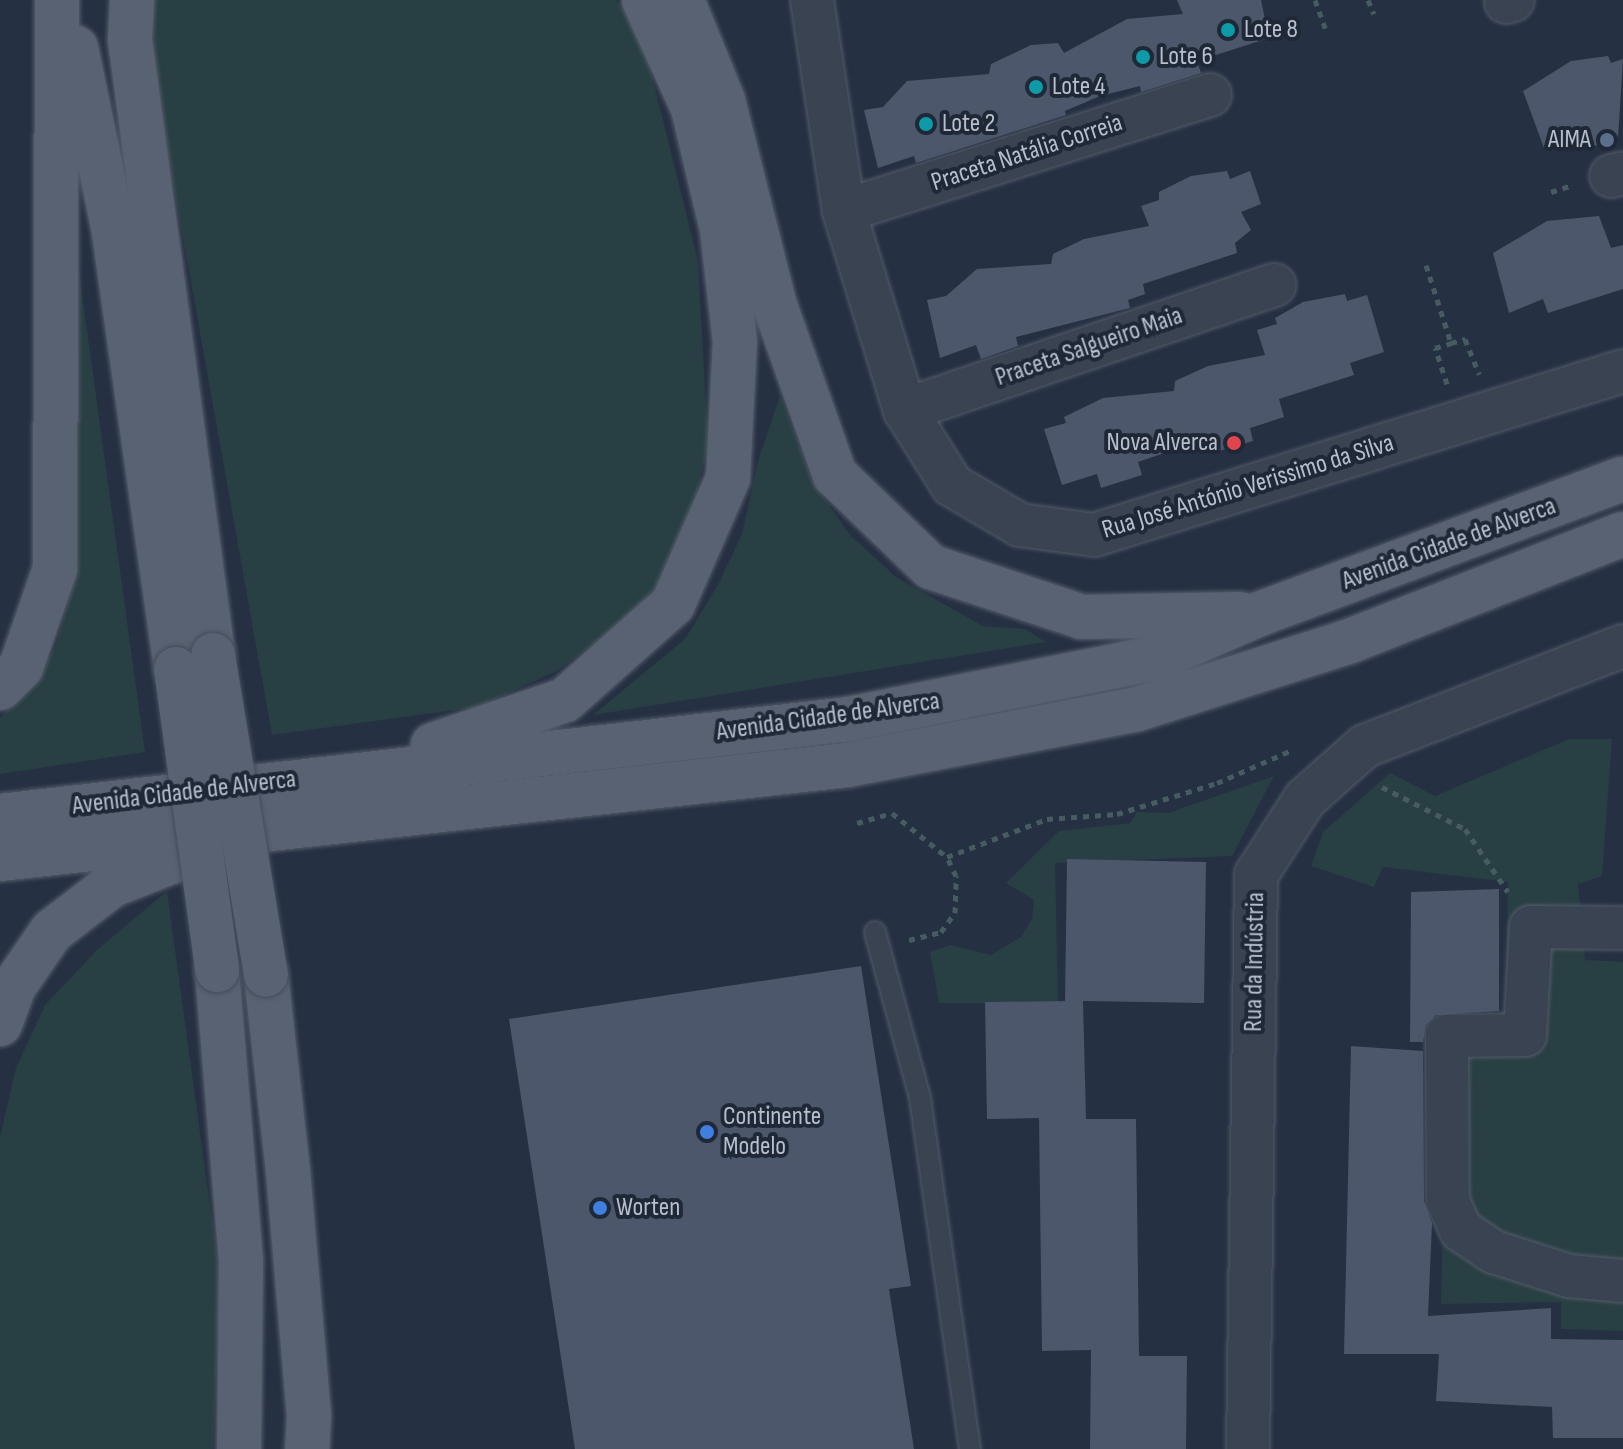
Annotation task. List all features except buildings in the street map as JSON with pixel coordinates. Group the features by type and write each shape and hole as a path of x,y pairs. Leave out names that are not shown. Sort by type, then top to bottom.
{"main road":[{"path":"59,0 82,64 194,662 266,975 292,1217 309,1416 307,1449"},
{"path":"0,688 21,667 55,569 59,0"},
{"path":"132,0 130,40 194,662 241,1260 239,1449"},
{"path":"355,771 565,700 673,604 728,478 735,342 722,229 693,108 644,0"},
{"path":"682,0 723,101 774,303 835,475 931,567 1082,617 1262,613"},
{"name":"Avenida Cidade de Alverca","path":"0,816 355,771 849,719 1160,657 1262,613 1623,479"},
{"name":"Avenida Cidade de Alverca","path":"0,859 353,824 847,765 1137,709 1350,641 1623,534"},
{"path":"0,1024 14,986 52,931 112,885 169,858 353,824"}],"street":[{"name":"Rua José António Verissimo da Silva","path":"812,0 844,211 905,410 952,485 1020,525 1094,535 1623,371"},
{"name":"Praceta Natália Correia","path":"844,211 1210,95"},
{"name":"Praceta Salgueiro Maia","path":"905,410 1274,285"},
{"name":"Rua da Indústria","path":"1248,1449 1256,875 1305,799 1365,746 1623,646"},
{"path":"1623,928 1531,927 1525,1035 1447,1036 1448,1201 1461,1230 1494,1252 1569,1276 1623,1281"}],"lane":[{"path":"875,932 920,1098 970,1449"}],"path":[{"path":"1315,0 1326,31"},
{"path":"1368,0 1374,14"},
{"path":"1426,265 1451,343"},
{"path":"1443,373 1435,348 1465,339 1475,364"},
{"path":"947,857 1047,819 1117,814 1217,783 1319,739 1341,767 1465,829 1531,927"},
{"path":"857,823 892,813 947,857 956,876 955,913 941,932 912,940 875,932"}],"green space":[{"path":"152,0 617,0 645,48 698,261 708,443 693,512 664,579 615,628 557,671 477,707 272,735 155,81"},
{"path":"79,272 145,752 0,774 0,718 40,673 56,646 76,571"},
{"path":"780,396 813,482 850,535 896,577 983,626 1025,629 1046,642 593,715 685,639 719,583 742,534 758,461"},
{"path":"1569,739 1612,739 1602,876 1578,884 1585,960 1623,962 1623,1331 1561,1329 1561,1302 1441,1304 1447,1036 1505,1055 1508,882 1383,867 1374,887 1311,866 1323,832 1390,773 1435,796"},
{"path":"1274,776 1232,856 1055,863 1058,1003 939,1003 930,952 950,945 991,955 1021,937 1032,919 1034,900 1006,883 1059,831 1130,823 1137,812 1168,813"},
{"path":"167,891 220,1279 213,1449 0,1449 0,1137 16,1068 45,1005 98,949"}],"place":[{"name":"Lote 8","path":"1228,30"},
{"name":"Lote 6","path":"1143,57"},
{"name":"Lote 4","path":"1036,87"},
{"name":"Lote 2","path":"926,124"},
{"name":"AIMA","path":"1607,140"},
{"name":"Nova Alverca","path":"1234,443"},
{"name":"Continente Modelo","path":"707,1132"},
{"name":"Worten","path":"600,1208"}]}
